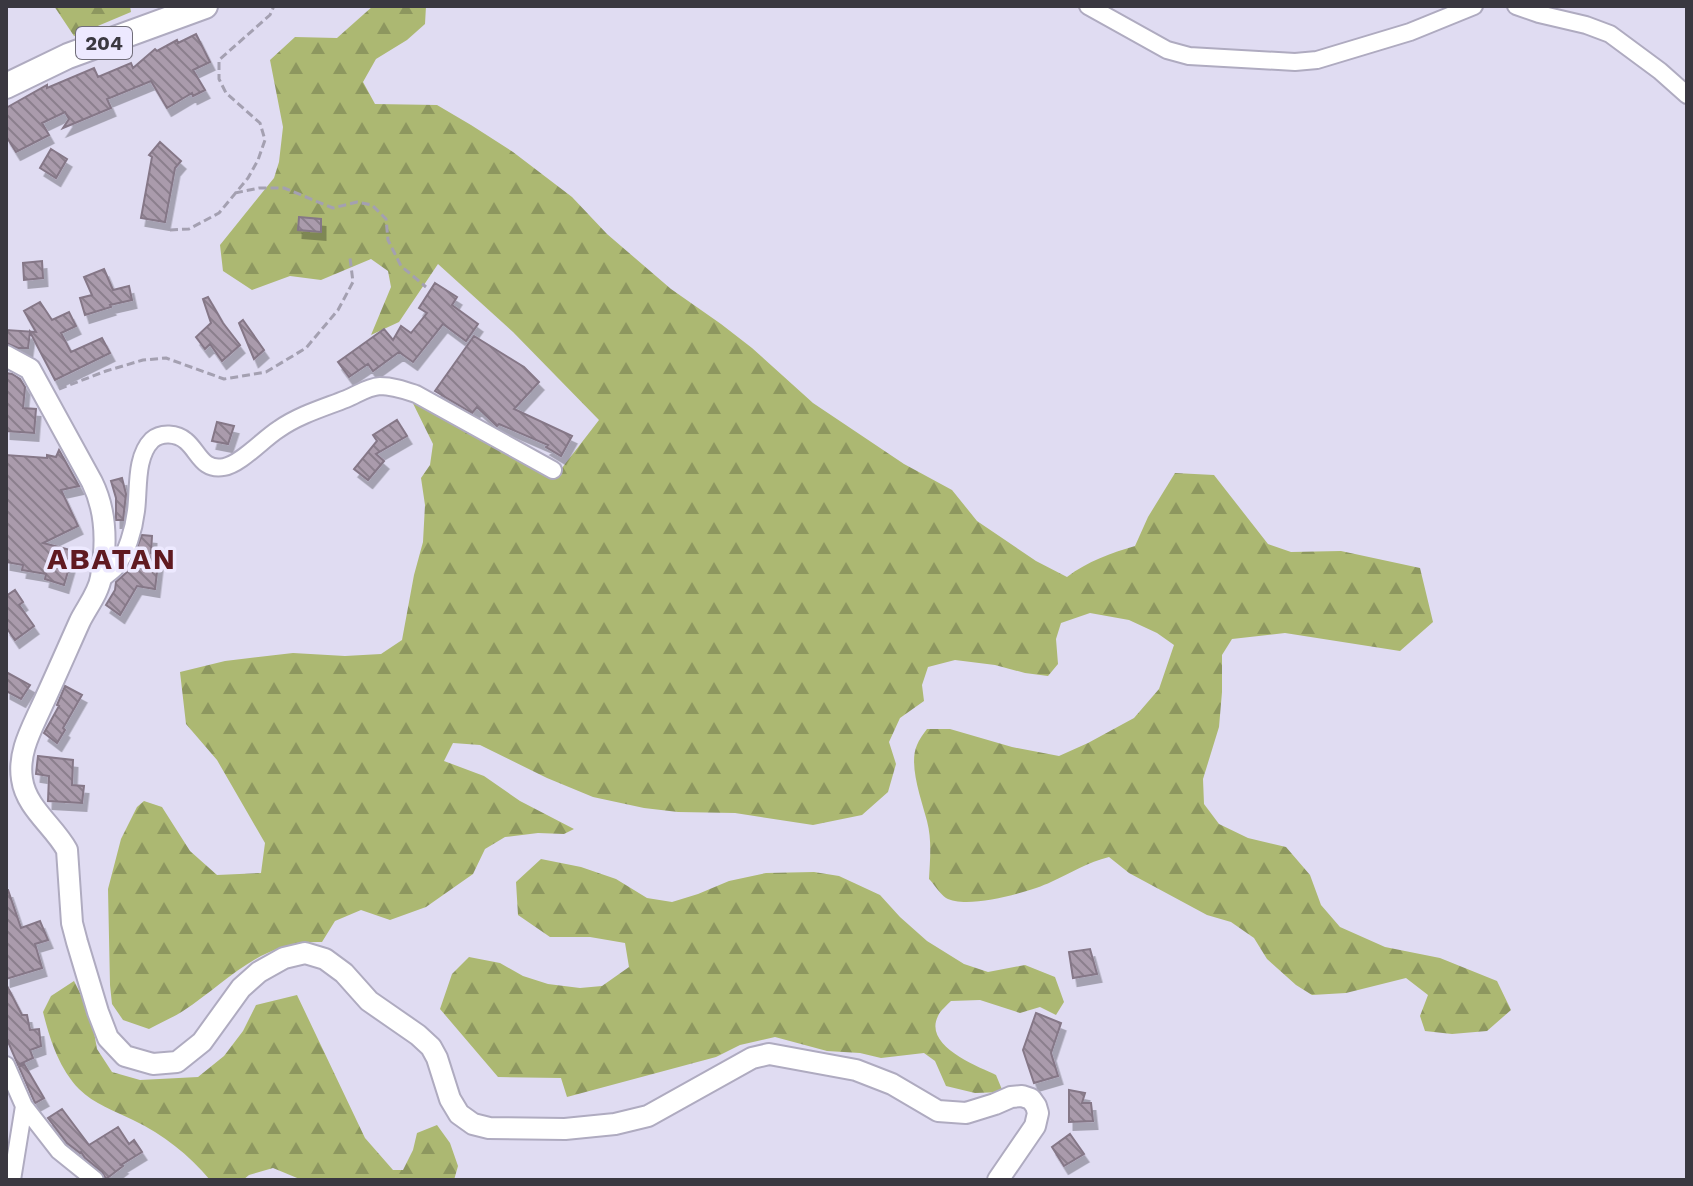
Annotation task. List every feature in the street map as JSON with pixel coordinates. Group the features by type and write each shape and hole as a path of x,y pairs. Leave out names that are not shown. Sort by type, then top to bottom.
{"highway":[{"name":"204","path":"6,86 68,56 205,6"}],"main road":[{"path":"6,356 30,369 100,499 104,526 101,580 25,743 21,766 28,799 67,850 72,923 77,942 108,1038 125,1056 153,1064 177,1062 202,1042 241,988 259,972 284,958 305,953 325,959 344,973 369,1001 431,1047 450,1099 459,1114 473,1124 489,1128 565,1129 615,1124 648,1116 752,1058 769,1054 856,1070 892,1084 938,1111 966,1113 1011,1097 1031,1099 1038,1113 1035,1126 998,1180"}],"street":[{"path":"1088,6 1167,50 1189,56 1295,62 1317,60 1397,36 1474,6"},
{"path":"1516,6 1610,34 1687,95"},
{"path":"101,580 115,567 125,551 136,514 144,450 157,436 176,435 186,441 207,465 227,467 279,428 362,390 390,387 416,394 553,470"},
{"path":"6,1065 24,1106 59,1151 95,1180"},
{"path":"12,1180 24,1106"}],"path":[{"path":"170,230 189,229 219,213 248,178 258,160 265,140 260,123 226,93 219,79 219,60 270,15 274,6"},
{"path":"235,193 259,188 284,188 333,208 357,202 372,205 386,219 388,240 401,266 426,287"},
{"path":"44,395 143,360 166,358 224,379 266,372 306,348 338,310 353,282 350,258"}],"green space":[{"path":"54,6 130,6 131,12 74,36"},
{"path":"373,6 426,6 425,24 407,40 376,59 363,82 375,104 437,105 513,152 572,197 607,234 671,289 752,348 813,403 904,464 952,490 977,521 1036,561 1067,577 1100,558 1135,546 1148,517 1175,473 1214,475 1268,544 1291,552 1341,551 1420,568 1433,622 1400,651 1285,633 1232,639 1222,655 1219,727 1203,779 1204,804 1219,824 1248,838 1286,847 1310,875 1321,905 1340,927 1385,947 1440,958 1497,981 1511,1010 1487,1031 1452,1034 1425,1031 1420,1016 1428,995 1406,978 1346,993 1312,995 1267,959 1254,938 1231,922 1207,915 1129,873 1109,857 1014,895 968,902 946,898 929,879 930,835 915,773 915,753 927,729 950,729 1012,747 1059,756 1134,718 1159,689 1174,645 1129,620 1090,613 1061,623 1056,639 1058,664 1048,676 955,660 928,667 922,685 924,701 900,718 889,742 896,764 888,792 862,815 813,825 735,813 644,808 593,797 480,745 453,743 444,761 484,776 520,801 574,829 564,834 505,837 485,849 473,874 426,907 390,920 361,910 335,921 322,942 281,948 246,964 183,1011 149,1029 123,1020 112,1004 108,889 121,839 137,807 144,801 162,807 190,851 217,875 261,873 265,843 217,760 186,724 180,672 225,661 293,653 345,656 381,654 402,640 423,542 425,505 421,478 430,465 433,444 403,383 562,468 599,420 513,332 438,264 399,322 371,335 391,287 388,271 371,259 321,280 290,276 252,290 223,271 220,245 274,178 279,162 283,127 270,60 295,37 337,38"},
{"path":"541,859 581,867 616,879 647,898 672,902 729,881 766,873 814,872 839,876 880,895 927,941 964,964 988,972 1025,965 1055,977 1064,1002 1056,1015 1040,1007 1020,1013 980,1000 951,1001 939,1014 935,1027 938,1037 954,1053 996,1075 1003,1092 975,1093 946,1086 935,1061 924,1053 881,1058 827,1051 775,1037 740,1045 716,1057 567,1097 561,1078 498,1077 440,1009 452,974 469,957 500,963 523,976 548,984 580,988 602,986 629,967 625,943 590,937 550,937 518,915 516,882"},
{"path":"74,981 91,1015 97,1049 112,1072 140,1080 198,1077 224,1056 243,1031 256,1005 297,995 365,1138 393,1170 403,1170 417,1133 437,1125 450,1143 458,1166 454,1180 302,1180 273,1168 249,1175 243,1180 210,1180 165,1139 98,1103 72,1081 52,1043 43,1012 51,996"}],"building":[{"path":"196,34 210,62 193,70 205,90 193,96 192,93 167,108 151,81 107,99 111,108 63,128 69,119 65,112 42,123 49,135 16,152 6,136 6,108 47,85 47,88 94,68 98,77 131,63 133,68 155,49 157,51"},
{"path":"160,142 181,161 175,168 165,222 141,218 152,157 149,155"},
{"path":"51,149 67,159 56,178 40,168"},
{"path":"299,217 321,219 321,232 298,230"},
{"path":"42,261 43,278 24,280 23,263"},
{"path":"104,269 113,290 129,286 132,300 85,315 80,298 92,295 84,277"},
{"path":"435,283 457,297 452,305 478,324 466,341 443,324 413,362 399,352 373,371 368,364 349,377 338,362 384,329 393,340 401,326 411,333 427,313 419,308"},
{"path":"208,297 240,345 222,361 210,344 205,349 196,337 211,323 203,299"},
{"path":"40,302 52,320 69,312 76,326 61,333 71,352 102,338 110,353 55,380 30,332 28,348 6,343 6,330 36,332 24,311"},
{"path":"243,320 264,350 254,359 239,323"},
{"path":"474,336 524,367 539,382 514,409 572,436 561,456 546,447 548,445 499,424 497,426 477,407 472,413 435,391"},
{"path":"6,373 20,379 25,387 23,408 36,409 34,433 6,431"},
{"path":"397,420 407,436 376,454 384,461 368,480 354,469 377,441 373,435"},
{"path":"217,422 234,426 228,444 212,441"},
{"path":"59,450 79,486 61,490 78,526 43,543 74,551 64,585 45,579 46,574 22,570 23,565 6,562 6,455 47,458 47,455 56,457"},
{"path":"122,478 126,494 123,520 116,520 116,498 111,481"},
{"path":"142,535 152,536 151,553 159,555 155,589 137,586 120,615 106,605 116,582 127,572"},
{"path":"15,590 23,602 19,605 34,626 15,640 6,627 6,596"},
{"path":"6,672 30,685 21,699 6,691"},
{"path":"65,686 82,695 57,743 44,733 59,706"},
{"path":"38,756 73,760 72,785 84,786 82,803 48,801 49,776 36,774"},
{"path":"6,890 21,928 40,921 48,940 35,944 42,968 6,979"},
{"path":"1090,949 1097,974 1073,978 1069,952"},
{"path":"6,984 22,1015 27,1015 30,1030 39,1029 41,1046 30,1050 33,1058 18,1065 6,1037"},
{"path":"1036,1013 1061,1023 1051,1053 1058,1076 1034,1083 1023,1050"},
{"path":"24,1064 44,1098 35,1103 19,1067"},
{"path":"1069,1090 1085,1093 1082,1103 1091,1103 1093,1121 1069,1122"},
{"path":"62,1109 89,1145 118,1127 129,1144 134,1140 142,1152 106,1179 81,1152 67,1143 48,1118"},
{"path":"1070,1134 1084,1154 1064,1166 1052,1147"}],"district":[{"name":"ABATAN","path":"112,558"}]}
